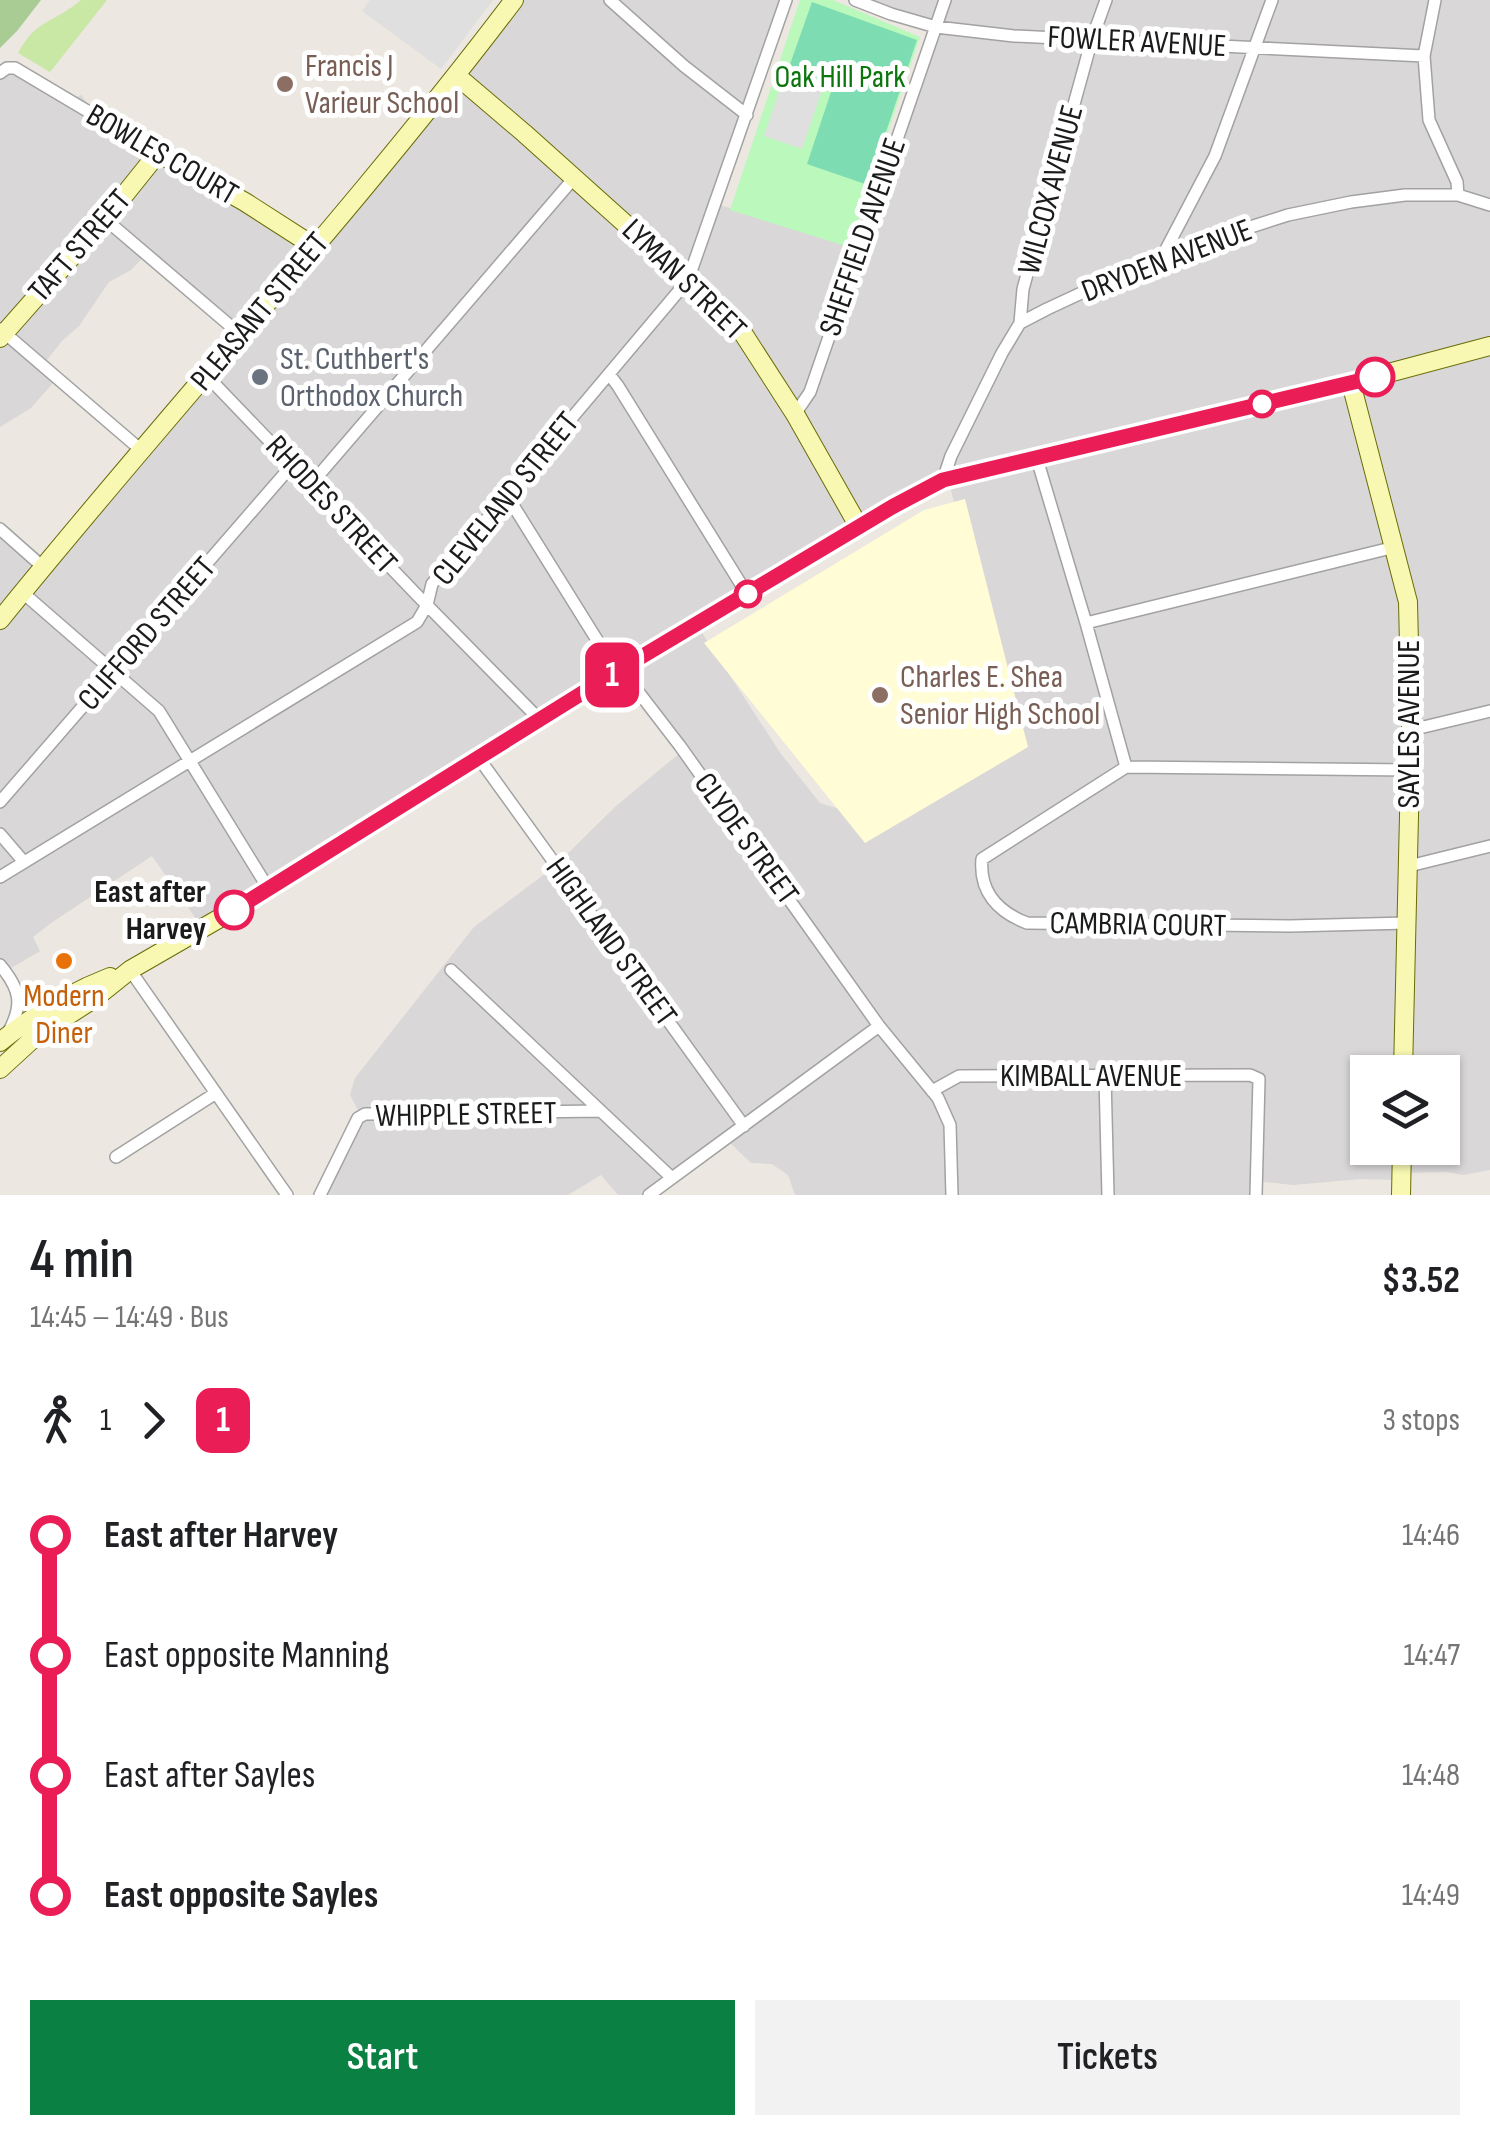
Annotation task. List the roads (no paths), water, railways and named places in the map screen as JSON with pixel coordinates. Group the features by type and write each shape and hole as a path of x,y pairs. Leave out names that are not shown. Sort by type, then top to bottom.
{"street":[{"name":"PLEASANT STREET","path":"0,620 457,76 514,0"},
{"path":"610,0 747,115"},
{"name":"CLEVELAND STREET","path":"0,877 417,622 427,605 432,584 688,280 786,0"},
{"name":"FOWLER AVENUE","path":"856,0 936,27 1014,36 1424,56"},
{"name":"SHEFFIELD AVENUE","path":"795,414 810,392 945,0"},
{"name":"WILCOX AVENUE","path":"1020,323 1024,289 1106,0"},
{"path":"1163,256 1215,156 1272,0"},
{"path":"1435,0 1424,56 1429,120 1457,182 1458,195"},
{"name":"BOWLES COURT","path":"4,70 15,68 315,247"},
{"name":"LYMAN STREET","path":"457,76 737,324 795,414 859,527"},
{"name":"TAFT STREET","path":"2,333 105,219 158,153"},
{"path":"312,484 574,178"},
{"name":"DRYDEN AVENUE","path":"1020,323 1163,256 1288,215 1406,195 1458,195 1490,206"},
{"path":"105,219 241,335"},
{"path":"943,480 951,456 1020,323"},
{"path":"2,333 142,450"},
{"path":"7,1044 46,1028 95,998 130,970 616,672 943,480 1490,346"},
{"path":"608,374 747,594"},
{"name":"RHODES STREET","path":"206,375 540,720"},
{"name":"SAYLES AVENUE","path":"1351,383 1408,602 1411,730 1403,1055"},
{"path":"1037,459 1126,766 1410,770"},
{"name":"CLIFFORD STREET","path":"0,802 293,464"},
{"name":"CLYDE STREET","path":"506,494 616,672 630,681 680,746 879,1026 938,1098 950,1125 952,1195"},
{"path":"0,530 44,568"},
{"path":"1086,623 1395,547"},
{"path":"22,592 159,711 268,888"},
{"path":"1411,730 1490,711"},
{"name":"HIGHLAND STREET","path":"478,757 744,1126"},
{"name":"CAMBRIA COURT","path":"1126,766 982,859 980,874 987,892 1007,915 1028,924 1077,925 1407,923"},
{"path":"0,834 24,862"},
{"path":"1409,866 1490,846"},
{"path":"0,965 14,982 19,1006 0,1069"},
{"path":"130,970 287,1195"},
{"path":"451,970 672,1178"},
{"path":"649,1195 879,1026"},
{"name":"KIMBALL AVENUE","path":"932,1091 959,1076 1250,1075 1259,1079 1256,1195"},
{"path":"1105,1077 1108,1195"},
{"path":"116,1157 216,1093"},
{"name":"WHIPPLE STREET","path":"320,1195 358,1118 365,1114 600,1111"},
{"path":"1401,1195 1402,1165"}],"place":[{"name":"Francis J Varieur School","path":"285,84"},
{"name":"St. Cuthbert's Orthodox Church","path":"260,377"},
{"name":"Charles E. Shea Senior High School","path":"880,695"},
{"name":"East after Harvey","path":"234,910"},
{"name":"Modern Diner","path":"64,961"}],"park label":[{"name":"Oak Hill Park","path":"840,77"}]}
